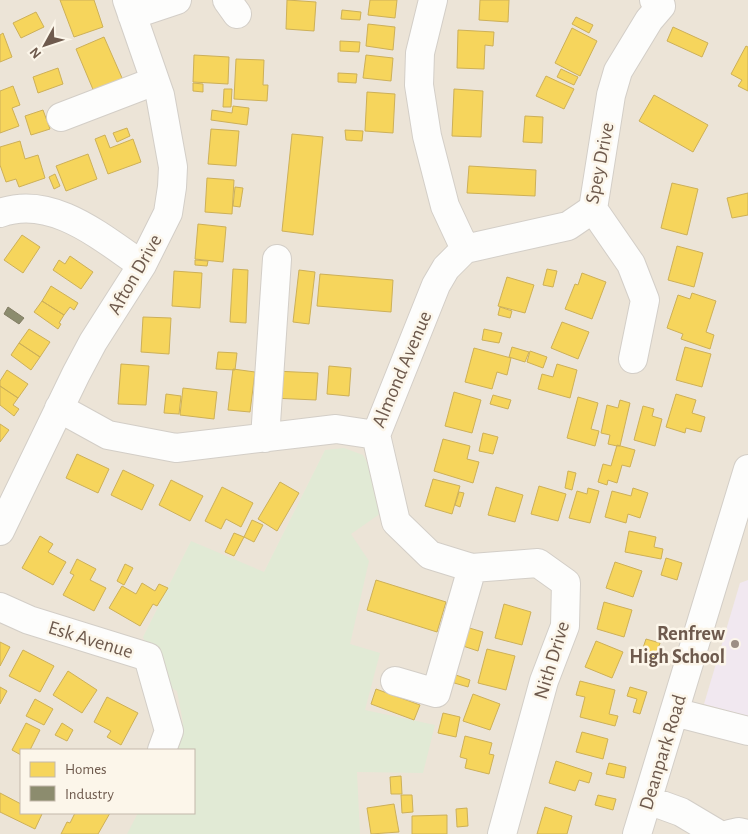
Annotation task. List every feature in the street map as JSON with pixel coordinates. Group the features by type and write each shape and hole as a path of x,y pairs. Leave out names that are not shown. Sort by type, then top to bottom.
{"street":[{"path":"129,7 177,0"},
{"path":"433,0 420,53 420,85 427,136 445,206 465,249"},
{"name":"Spey Drive","path":"465,249 568,226 593,209 611,95 618,71 649,20 661,6 654,0"},
{"name":"Afton Drive","path":"0,531 93,342 142,266 168,213 173,167 160,95 129,7"},
{"path":"61,116 155,81"},
{"path":"0,213 24,209 57,213 97,235 142,266"},
{"path":"593,209 631,264 645,300 633,359"},
{"name":"Almond Avenue","path":"59,408 108,434 176,448 336,429 376,435 436,286 446,268 465,249"},
{"path":"266,438 277,259"},
{"name":"Nith Drive","path":"376,435 396,522 430,554 472,568 538,563 566,583 565,626 544,680 502,834"},
{"name":"Deanpark Road","path":"637,834 748,469"},
{"path":"395,681 436,693 472,568"},
{"name":"Esk Avenue","path":"0,606 29,620 148,657 168,731 162,749"},
{"path":"674,712 748,731"},
{"path":"648,800 681,812 718,834"},
{"path":"730,834 739,832 747,834"}],"shaded area":[{"path":"0,0 748,0 748,834 0,834"},
{"name":"Renfrew High School","path":"748,580 748,716 704,704 740,583"}],"green space":[{"path":"344,448 363,455 373,473 381,513 351,534 369,561 350,644 380,653 365,710 435,725 423,773 357,772 360,834 127,834 137,814 195,814 195,749 166,749 173,728 183,723 177,691 171,688 161,675 143,637 191,541 264,572 325,450"}],"building: Homes":[{"path":"60,0 94,0 103,27 74,37"},
{"path":"287,0 316,2 314,31 286,29"},
{"path":"370,0 397,0 395,18 368,15"},
{"path":"480,0 509,0 508,22 479,20"},
{"path":"342,10 361,12 360,20 341,19"},
{"path":"36,12 44,27 21,38 13,23"},
{"path":"576,17 593,25 589,33 572,24"},
{"path":"368,24 395,27 393,50 366,46"},
{"path":"673,27 708,43 702,57 667,41"},
{"path":"572,28 597,41 580,76 555,63"},
{"path":"458,30 494,32 493,46 485,45 484,69 457,68"},
{"path":"3,33 12,57 0,62 0,35"},
{"path":"104,37 126,87 97,99 76,49"},
{"path":"340,41 360,42 359,52 340,51"},
{"path":"746,46 748,47 748,91 738,86 742,80 731,74"},
{"path":"194,55 229,57 228,84 193,82"},
{"path":"366,55 393,58 391,81 363,78"},
{"path":"236,59 264,60 263,85 268,85 267,101 234,99"},
{"path":"58,68 63,84 38,93 33,77"},
{"path":"561,69 578,77 574,85 557,77"},
{"path":"338,73 357,74 356,83 338,82"},
{"path":"546,76 574,89 564,109 536,96"},
{"path":"193,83 203,84 203,92 193,91"},
{"path":"13,86 20,105 12,108 19,126 0,133 0,91"},
{"path":"224,89 232,89 231,107 223,107"},
{"path":"454,89 483,91 481,137 452,136"},
{"path":"367,92 395,94 393,133 365,131"},
{"path":"654,95 708,125 693,152 639,121"},
{"path":"233,106 249,108 247,125 211,120 212,110 232,113"},
{"path":"43,110 50,129 31,135 25,116"},
{"path":"525,116 543,117 542,143 523,142"},
{"path":"127,128 130,136 117,142 113,133"},
{"path":"211,129 239,131 236,166 208,164"},
{"path":"345,130 363,131 362,141 346,140"},
{"path":"292,134 323,137 313,235 282,231"},
{"path":"105,135 110,148 133,139 141,162 108,174 95,139"},
{"path":"20,141 25,159 38,155 45,178 19,187 16,179 6,182 0,165 0,147"},
{"path":"88,154 97,179 66,191 56,166"},
{"path":"469,166 536,170 535,196 467,193"},
{"path":"55,174 60,186 54,189 49,177"},
{"path":"207,178 234,180 232,214 205,212"},
{"path":"672,183 698,189 687,235 661,228"},
{"path":"235,187 243,188 240,207 233,206"},
{"path":"748,193 748,215 732,218 727,198"},
{"path":"198,224 226,227 223,262 195,259"},
{"path":"22,235 40,247 23,273 4,260"},
{"path":"677,246 703,253 694,287 668,280"},
{"path":"70,256 93,272 81,289 53,270 59,260 65,264"},
{"path":"195,260 208,261 207,266 195,265"},
{"path":"233,269 248,270 246,323 230,322"},
{"path":"547,269 557,271 553,287 543,285"},
{"path":"299,270 315,272 309,324 293,322"},
{"path":"174,271 202,273 200,308 172,306"},
{"path":"582,273 606,282 592,319 565,309 575,284 578,285"},
{"path":"320,274 393,280 391,312 317,306"},
{"path":"507,277 534,285 525,313 498,306"},
{"path":"51,286 78,303 74,310 70,307 64,315 42,301"},
{"path":"692,293 716,301 706,332 714,335 710,349 681,339 683,334 667,328 678,295 690,299"},
{"path":"42,301 64,315 58,329 34,312"},
{"path":"500,307 512,311 510,318 498,315"},
{"path":"143,317 171,318 169,354 141,352"},
{"path":"562,322 589,332 578,359 551,348"},
{"path":"29,329 50,342 40,357 19,343"},
{"path":"484,329 502,333 499,343 482,340"},
{"path":"19,343 40,357 31,370 11,355"},
{"path":"512,347 529,352 525,362 509,357"},
{"path":"685,347 711,354 702,387 676,380"},
{"path":"474,348 511,358 507,375 497,372 492,389 465,382"},
{"path":"530,351 547,357 543,368 527,362"},
{"path":"218,352 237,353 235,370 216,369"},
{"path":"121,364 149,366 146,405 118,404"},
{"path":"557,364 577,370 570,398 538,389 542,374 553,377"},
{"path":"329,366 351,368 349,396 327,394"},
{"path":"233,369 255,372 250,412 228,410"},
{"path":"7,370 28,384 18,398 0,386 0,381"},
{"path":"274,371 318,373 316,400 272,398"},
{"path":"0,386 18,398 13,405 19,409 14,416 0,405"},
{"path":"183,388 217,392 214,419 180,415"},
{"path":"454,392 481,400 472,433 445,426"},
{"path":"166,394 181,396 179,414 164,413"},
{"path":"676,394 696,400 692,413 705,417 701,432 686,428 685,433 666,427"},
{"path":"493,395 511,400 508,409 490,404"},
{"path":"578,397 598,403 591,429 599,431 595,446 567,438"},
{"path":"620,400 630,403 620,446 617,446 608,444 610,435 601,433 607,405 618,408"},
{"path":"643,406 654,409 652,416 662,419 655,446 634,440"},
{"path":"0,424 9,430 0,442"},
{"path":"483,433 498,437 493,454 479,451"},
{"path":"443,439 470,446 467,459 479,462 473,483 434,471"},
{"path":"617,445 635,450 630,467 622,465 617,483 608,480 607,485 598,482 603,464 611,466"},
{"path":"77,454 109,469 98,493 66,478"},
{"path":"123,470 154,485 142,510 111,495"},
{"path":"568,471 576,473 572,490 565,488"},
{"path":"433,479 460,486 452,514 425,506"},
{"path":"171,480 203,496 190,521 159,505"},
{"path":"280,482 299,493 277,531 258,519"},
{"path":"539,486 566,494 558,521 531,514"},
{"path":"222,487 253,503 241,527 226,519 221,529 205,521"},
{"path":"496,487 523,495 515,522 488,515"},
{"path":"588,488 599,491 590,523 569,518 577,491 587,494"},
{"path":"633,488 648,493 640,518 628,514 626,523 605,517 612,491 631,496"},
{"path":"459,492 464,493 460,507 455,505"},
{"path":"252,520 263,525 254,542 244,537"},
{"path":"629,531 656,537 654,547 663,549 661,559 625,552"},
{"path":"234,533 244,537 234,556 225,552"},
{"path":"40,536 53,544 48,552 66,562 53,585 22,568"},
{"path":"666,558 682,563 677,580 661,575"},
{"path":"77,559 96,569 90,580 106,588 94,611 63,595 74,575 70,573"},
{"path":"615,562 642,571 633,597 606,588"},
{"path":"125,564 133,568 124,585 117,581"},
{"path":"376,580 446,602 437,632 367,610"},
{"path":"142,583 155,591 159,584 168,588 157,606 153,604 140,626 109,608 122,586 136,594"},
{"path":"604,602 632,610 624,637 597,629"},
{"path":"504,604 531,612 522,645 495,638"},
{"path":"466,627 483,632 478,651 460,645"},
{"path":"646,639 660,643 654,662 640,657"},
{"path":"596,641 623,652 612,678 585,667"},
{"path":"0,642 10,647 0,666"},
{"path":"487,649 515,656 506,690 478,683"},
{"path":"23,650 54,666 40,692 9,676"},
{"path":"68,671 97,690 82,713 53,695"},
{"path":"453,674 470,680 468,687 451,682"},
{"path":"580,681 615,690 609,714 618,716 615,726 580,717 585,697 576,695"},
{"path":"0,687 7,691 0,704"},
{"path":"630,687 647,692 640,714 633,712 637,699 627,696"},
{"path":"376,689 420,705 414,720 371,704"},
{"path":"473,694 500,704 490,730 463,721"},
{"path":"107,697 138,713 121,745 107,737 111,731 94,722"},
{"path":"35,699 53,709 44,725 26,716"},
{"path":"443,713 460,717 456,737 438,733"},
{"path":"26,723 40,730 30,749 20,749 20,754 12,750"},
{"path":"62,723 73,730 67,741 55,735"},
{"path":"582,732 608,739 603,759 576,752"},
{"path":"465,736 492,743 489,754 494,755 489,774 465,768 467,759 460,757"},
{"path":"556,761 592,773 589,783 579,780 575,791 549,783"},
{"path":"609,763 626,767 624,778 606,774"},
{"path":"401,776 402,794 391,794 390,777"},
{"path":"0,793 20,803 20,814 42,814 35,829 0,812"},
{"path":"401,795 412,795 413,812 402,813"},
{"path":"598,795 616,799 613,810 595,805"},
{"path":"394,804 399,832 371,834 367,808"},
{"path":"545,807 572,816 567,834 537,834"},
{"path":"467,808 468,826 457,827 456,809"},
{"path":"74,814 109,814 98,834 61,834 67,822 70,823"},
{"path":"447,815 447,834 412,834 412,816"}],"building: Industry":[{"path":"8,307 24,318 19,324 4,314"}],"place":[{"name":"Renfrew High School","path":"735,644"}]}
